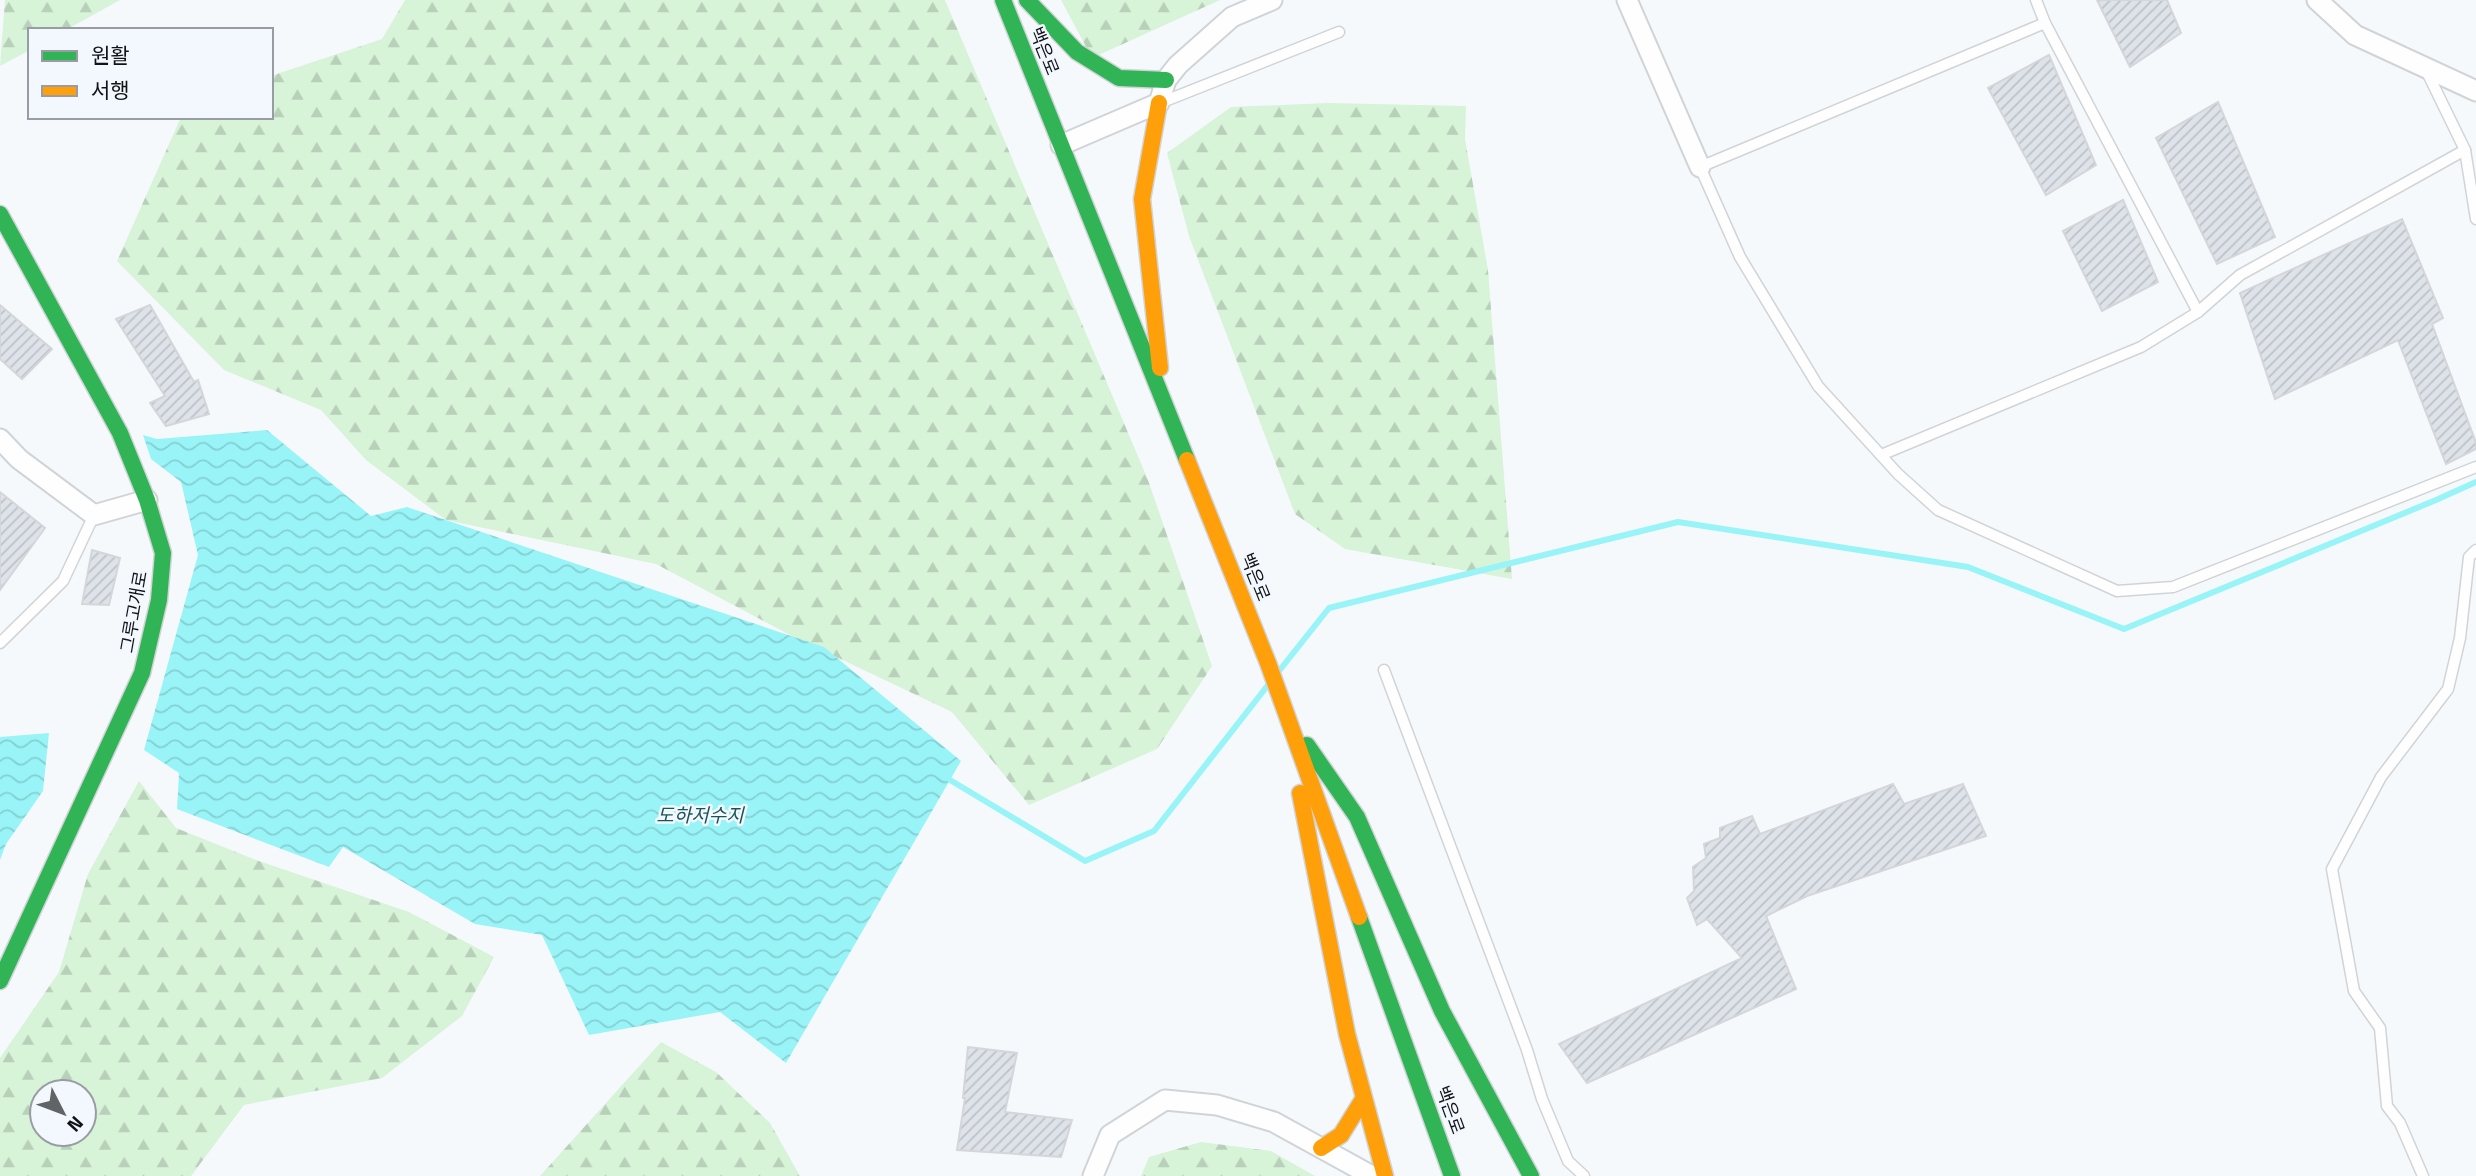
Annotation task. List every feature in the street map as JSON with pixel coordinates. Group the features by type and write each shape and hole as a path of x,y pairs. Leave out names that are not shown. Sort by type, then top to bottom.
{"main road":[{"name":"백은로","path":"1003,0 1268,663 1452,1176"},
{"path":"1027,0 1077,52 1119,78 1166,80"},
{"path":"1159,103 1142,199 1164,402"},
{"name":"그루고개로","path":"0,214 120,433 147,500 163,553 159,600 142,673 6,953 0,981"},
{"path":"1286,714 1325,933 1362,1101 1385,1176"},
{"path":"1286,714 1357,817 1442,1011 1531,1176"},
{"path":"1321,1148 1341,1135 1362,1101"}],"street":[{"path":"1061,145 1159,103 1166,80 1178,65 1232,17 1272,0"},
{"path":"1627,0 1700,167"},
{"path":"2317,0 2356,35 2476,91"},
{"path":"0,439 19,459 94,515 147,500"},
{"path":"1093,1176 1110,1135 1165,1100 1217,1105 1274,1122 1372,1176"}],"lane":[{"path":"2036,0 2045,23 2198,312"},
{"path":"2045,23 1700,167 1740,257 1818,386 1881,455 1938,510 2117,591 2173,587 2476,467"},
{"path":"1159,103 1339,32"},
{"path":"2424,67 2465,150 2476,219"},
{"path":"1881,455 2141,347 2198,312 2240,275 2465,150"},
{"path":"0,643 63,581 94,515"},
{"path":"2423,1176 2400,1124 2387,1106 2380,1028 2354,991 2332,869 2381,777 2448,689 2460,638 2469,557 2476,550"},
{"path":"1384,670 1527,1050 1542,1099 1568,1161 1584,1176"}],"green space":[{"path":"5,0 120,0 70,28 28,28 28,51 0,66"},
{"path":"405,0 945,0 1148,480 1212,666 1157,749 1029,805 952,712 790,635 656,564 446,520 366,460 321,410 224,370 117,261 180,119 273,119 273,75 382,39"},
{"path":"1061,0 1220,0 1092,58"},
{"path":"1328,103 1466,106 1465,139 1488,270 1512,579 1345,549 1295,514 1189,236 1167,153 1231,107"},
{"path":"139,781 176,828 256,860 409,912 494,957 462,1016 382,1078 244,1105 191,1176 0,1176 0,1058 59,972 88,874"},
{"path":"661,1042 716,1072 770,1123 800,1176 540,1176"},
{"path":"1201,1142 1271,1151 1315,1176 1141,1176 1149,1157"}],"water":[{"name":"도하저수지","path":"267,430 371,516 407,507 824,647 961,761 786,1063 720,1012 589,1035 542,935 475,924 343,847 329,867 177,809 179,773 144,750 198,555 181,482 151,459 143,435 157,439"},
{"path":"49,733 43,791 6,844 0,860 0,737"}],"building":[{"path":"2097,0 2167,0 2181,33 2130,67"},
{"path":"2049,55 2096,165 2046,195 1988,88"},
{"path":"2218,102 2275,237 2217,264 2156,138"},
{"path":"2123,200 2158,282 2102,311 2063,231"},
{"path":"2402,219 2443,318 2432,324 2476,443 2476,449 2446,464 2398,340 2275,399 2240,293"},
{"path":"0,305 52,349 22,379 0,359"},
{"path":"150,305 194,382 198,380 209,414 166,426 150,403 165,396 116,319"},
{"path":"0,492 45,528 0,590"},
{"path":"92,550 120,558 109,605 82,604"},
{"path":"1893,784 1904,804 1963,784 1986,836 1807,896 1766,916 1796,989 1587,1083 1559,1044 1742,958 1707,919 1697,925 1687,898 1694,891 1693,867 1706,858 1704,844 1720,838 1720,828 1752,816 1760,834"},
{"path":"968,1047 1017,1053 1005,1112 1072,1120 1061,1157 957,1150 965,1098"}],"waterway":[{"path":"1279,671 1329,608 1678,522 1968,567 2124,629 2476,482"},
{"path":"950,780 1085,861 1154,831 1268,685"}],"traffic: fast":[{"path":"1003,0 1187,460"},
{"path":"1027,0 1077,52 1119,78 1166,80"},
{"path":"0,214 120,433 147,500 163,553 159,600 142,673 0,981"},
{"path":"1307,745 1357,817 1442,1011 1531,1176"},
{"path":"1359,917 1452,1176"}],"traffic: slow":[{"path":"1159,103 1142,199 1160,368"},
{"path":"1187,460 1268,663 1359,917"},
{"path":"1300,793 1347,1034 1385,1176"},
{"path":"1321,1148 1341,1135 1362,1101"}]}
